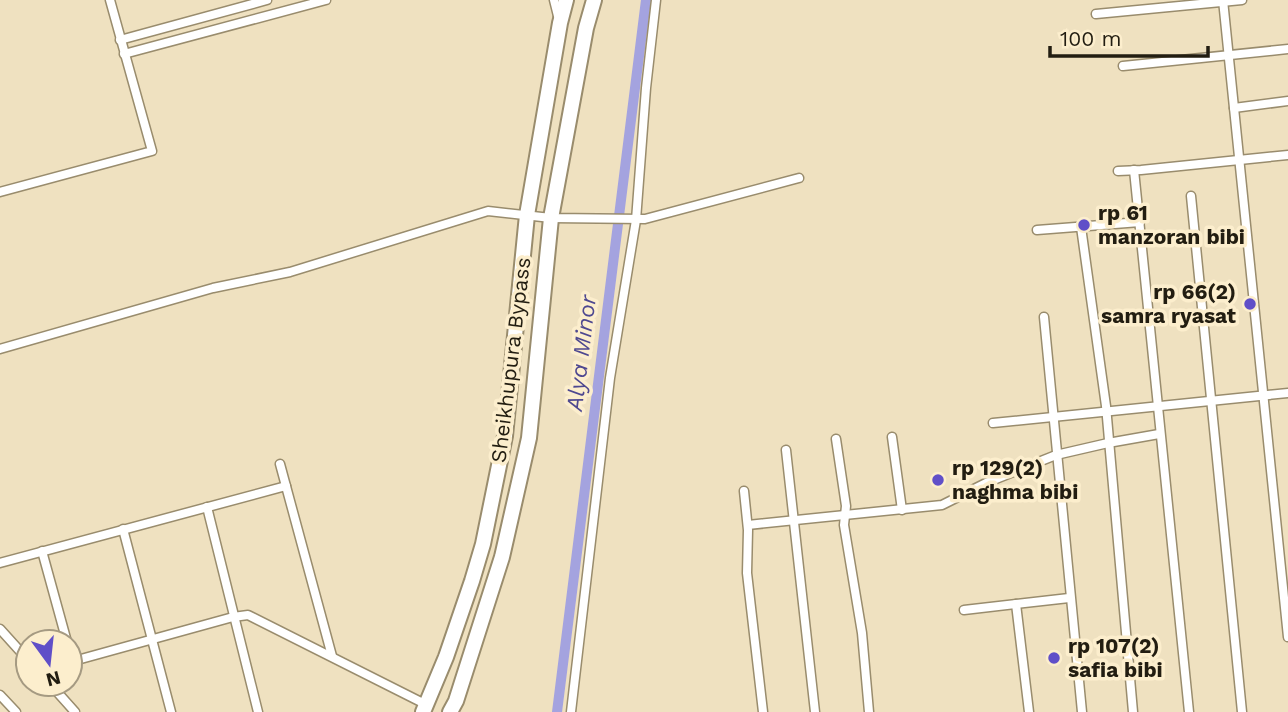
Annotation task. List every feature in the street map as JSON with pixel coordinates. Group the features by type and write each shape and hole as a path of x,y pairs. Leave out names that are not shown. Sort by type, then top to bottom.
{"highway":[{"name":"Sheikhupura Bypass","path":"425,708 483,544 505,436 527,215 566,0"},
{"name":"Sheikhupura Bypass","path":"450,712 456,701 502,557 529,438 551,218 586,28 594,0"}],"street":[{"path":"0,192 152,151 110,0"},
{"path":"120,40 267,0"},
{"path":"124,54 326,0"},
{"path":"554,0 560,23"},
{"path":"571,712 610,378 636,220 656,0"},
{"path":"1097,14 1241,0"},
{"path":"1223,1 1288,637"},
{"path":"1123,66 1288,49"},
{"path":"1234,108 1288,101"},
{"path":"1118,171 1288,155"},
{"path":"1134,170 1189,712"},
{"path":"0,349 213,288 290,272 488,211 551,218 636,220 657,217 799,178"},
{"path":"1191,196 1242,712"},
{"path":"1037,230 1140,222"},
{"path":"1081,227 1106,411 1133,712"},
{"path":"1044,317 1082,712"},
{"path":"993,423 1288,393"},
{"path":"748,525 942,505 986,483 1056,455 1159,434"},
{"path":"892,437 902,510"},
{"path":"836,439 846,506 844,525 862,633 869,712"},
{"path":"786,450 816,712"},
{"path":"281,464 332,656"},
{"path":"0,562 286,486"},
{"path":"744,491 748,525 747,573 762,712"},
{"path":"206,507 258,712"},
{"path":"123,529 171,712"},
{"path":"43,551 63,628"},
{"path":"964,610 1069,598"},
{"path":"1016,604 1028,712"},
{"path":"84,656 248,615 332,656 425,708"},
{"path":"0,629 14,644"},
{"path":"0,695 16,712"},
{"path":"62,698 75,712"}],"waterway":[{"name":"Alya Minor","path":"557,712 646,0"}],"place":[{"name":"rp 61 manzoran bibi","path":"1084,225"},
{"name":"rp 66(2) samra ryasat","path":"1250,304"},
{"name":"rp 129(2) naghma bibi","path":"938,480"},
{"name":"rp 107(2) safia bibi","path":"1054,658"}]}
